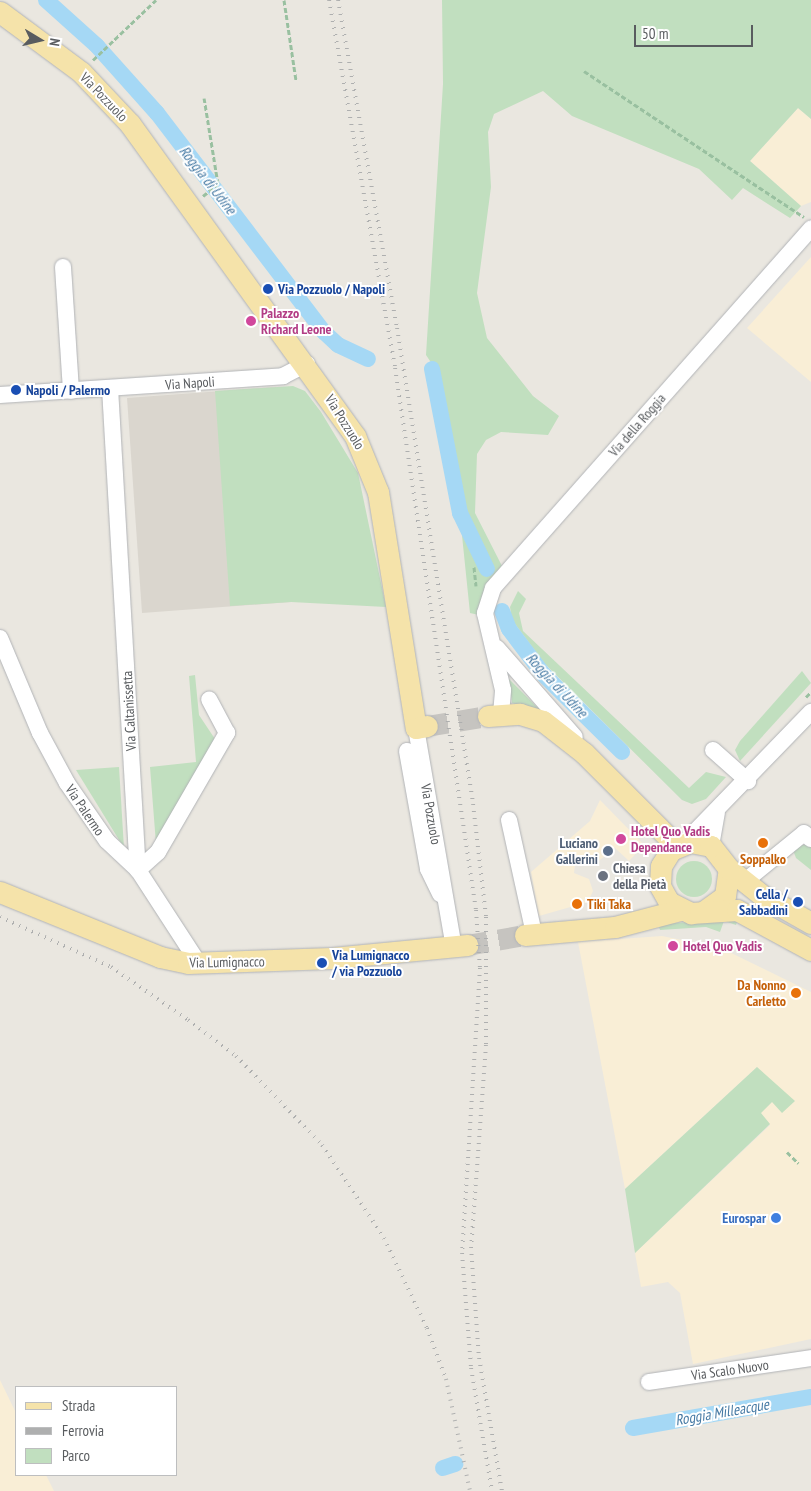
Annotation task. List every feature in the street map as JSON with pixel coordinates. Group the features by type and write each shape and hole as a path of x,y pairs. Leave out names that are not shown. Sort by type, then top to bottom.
{"main road":[{"name":"Via Pozzuolo","path":"3,19 80,72 130,124 307,364 355,436 375,479 421,727"},
{"path":"494,715 543,721 584,753 680,845 711,846 736,876 811,923"},
{"path":"680,845 663,860 659,879 665,898 680,910"},
{"path":"703,912 725,896 736,876"},
{"name":"Via Lumignacco","path":"0,892 160,957 199,964 460,946"},
{"path":"530,934 615,927 680,910 703,912 737,910 811,950"}],"street":[{"name":"Via della Roggia","path":"494,715 504,690 488,631 486,606 498,582 811,229"},
{"path":"63,268 71,391"},
{"name":"Via Napoli","path":"0,395 283,376 307,364"},
{"name":"Via Caltanissetta","path":"110,388 138,870"},
{"name":"Via della Roggia","path":"488,631 510,668 573,734 584,753"},
{"name":"Via Palermo","path":"0,638 40,733 67,783 107,841 138,870 199,964"},
{"path":"138,870 158,852 227,733 209,699"},
{"path":"680,845 698,824 717,813 811,712"},
{"name":"Via Pozzuolo","path":"421,727 446,901 460,946"},
{"path":"713,750 748,781"},
{"path":"407,752 428,869 446,901"},
{"path":"711,846 717,813"},
{"path":"509,820 530,934"},
{"path":"736,876 804,833 811,839"},
{"name":"Via Scalo Nuovo","path":"649,1382 811,1358"}],"path":[{"path":"97,56 156,0"},
{"path":"284,0 296,80"},
{"path":"584,70 797,211"},
{"path":"204,98 216,186 205,195"},
{"path":"786,1152 798,1163"}],"shaded area":[{"path":"798,108 811,119 811,202 801,206 750,161"},
{"path":"811,257 811,382 747,328"},
{"path":"276,387 291,602 142,613 127,398"},
{"path":"600,800 644,845 629,861 615,848 596,863 576,857 574,873 589,879 593,891 588,902 539,916 531,872 590,821"},
{"path":"662,936 721,948 811,992 811,1339 693,1364 680,1293 668,1282 641,1287 635,1253 770,1125 760,1113 772,1102 757,1067 625,1189 578,942"},
{"path":"0,1380 15,1411 15,1476 46,1476 54,1491 0,1491"}],"green space":[{"path":"442,0 811,0 811,119 798,108 750,161 801,206 790,218 743,188 732,200 699,169 572,116 543,91 494,114 488,132 491,187 477,293 487,338 533,396 559,416 548,435 501,432 486,440 477,454 475,513 502,566 479,615 470,613 457,487 438,373 426,355 443,84"},
{"path":"293,386 305,391 321,412 358,473 386,607 291,602 230,606 215,391"},
{"path":"518,591 526,599 519,613 523,631 689,788 706,772 726,777 706,799 692,804 682,800 545,664 512,620 510,607"},
{"path":"802,671 811,683 740,761 735,750 740,741"},
{"path":"195,675 199,715 217,742 156,844 150,767 196,762 189,676"},
{"path":"509,679 543,713 512,703"},
{"path":"119,767 124,848 76,770"},
{"path":"799,845 811,845 811,870 796,858 793,850"},
{"path":"694,861 701,862 707,866 711,872 711,886 707,892 701,896 694,897 687,896 681,892 677,886 676,879 677,872 681,866 687,862"},
{"path":"738,919 736,925 724,921 720,932 706,927 660,930 658,924"},
{"path":"757,1067 795,1101 782,1113 772,1102 761,1113 770,1124 635,1253 625,1189"}],"waterway":[{"name":"Roggia di Udine","path":"46,0 97,46 157,113 324,332 338,345 368,359"},
{"name":"Roggia di Udine","path":"432,369 460,513 487,569"},
{"name":"Roggia di Udine","path":"502,611 509,629 543,674 622,752"},
{"name":"Roggia Milleacque","path":"633,1428 811,1397"},
{"name":"Roggia Milleacque","path":"443,1468 455,1464"}],"tunnel":[{"path":"427,726 488,716"},
{"path":"467,945 525,935"}],"railway":[{"path":"329,0 395,368 476,910 480,968 462,1253 471,1368 492,1491"},
{"path":"338,0 397,328 473,804 486,917 486,1045 471,1247 479,1358 502,1491"},
{"path":"0,917 111,967 188,1020 236,1056 322,1145 384,1238 427,1328 446,1379 470,1491"}],"place":[{"name":"Via Pozzuolo / Napoli","path":"268,289"},
{"name":"Palazzo Richard Leone","path":"251,321"},
{"name":"Napoli / Palermo","path":"16,390"},
{"name":"Hotel Quo Vadis Dependance","path":"621,839"},
{"name":"Soppalko","path":"763,843"},
{"name":"Luciano Gallerini","path":"608,851"},
{"name":"Chiesa della Pietà","path":"603,876"},
{"name":"Cella / Sabbadini","path":"798,902"},
{"name":"Tiki Taka","path":"577,904"},
{"name":"Hotel Quo Vadis","path":"673,946"},
{"name":"Via Lumignacco / via Pozzuolo","path":"322,963"},
{"name":"Da Nonno Carletto","path":"796,993"},
{"name":"Eurospar","path":"776,1218"}]}
